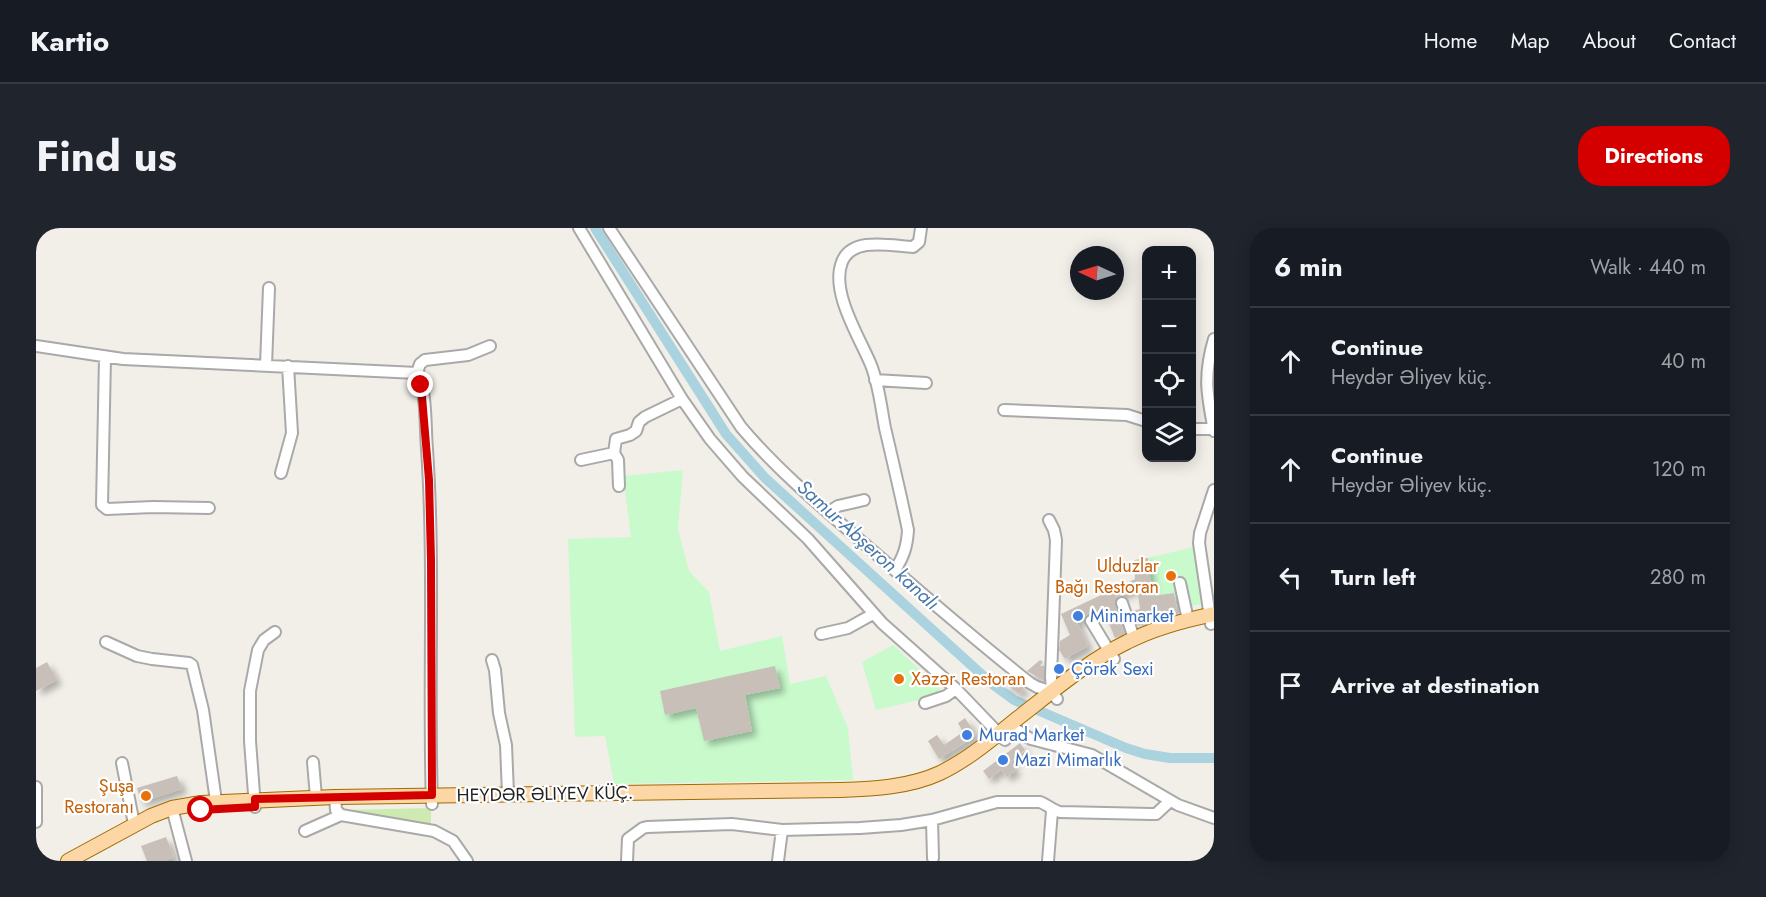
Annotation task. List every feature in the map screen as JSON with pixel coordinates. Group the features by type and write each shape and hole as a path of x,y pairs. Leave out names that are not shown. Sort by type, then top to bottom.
{"main road":[{"path":"1011,730 1134,638 1188,621 1212,619"},
{"path":"1111,655 1212,619"},
{"name":"HEYDƏR ƏLIYEV KÜÇ.","path":"432,800 862,798 907,792 940,782 961,772 1011,730"},
{"name":"HEYDƏR ƏLIYEV KÜÇ.","path":"68,861 134,824 216,801 337,806 508,795 873,788 920,780 939,773 1011,730"},
{"name":"HEYDƏR ƏLIYEV KÜÇ.","path":"86,861 173,812 316,797 337,806"}],"street":[{"path":"579,228 682,399 711,439 743,477 808,539 873,614 956,688 1011,730 1031,739 1092,755 1170,801 1214,818"},
{"path":"609,228 741,427 755,444 894,570 1030,683 1053,697"},
{"path":"894,570 905,551 908,530 875,380 840,289 842,261 854,249 867,244 913,247 919,242 921,228"},
{"path":"1209,228 1214,231"},
{"path":"266,365 269,288"},
{"path":"1196,429 1214,430 1207,402 1206,382 1214,339"},
{"path":"36,346 105,358 417,373"},
{"path":"432,800 430,664 432,594 429,480 424,400 417,373 420,364 425,360 468,355 489,346"},
{"path":"105,358 102,506 107,509 209,508"},
{"path":"280,473 292,434 288,366"},
{"path":"875,380 926,383"},
{"path":"619,486 618,460 614,453 616,439 630,435 636,431 639,422 645,417 682,399"},
{"path":"1004,410 1127,415 1142,420"},
{"path":"581,460 614,453"},
{"path":"1212,619 1199,543 1214,490"},
{"path":"829,512 838,506 864,500"},
{"path":"1049,520 1056,540 1051,644 1053,697"},
{"path":"1180,584 1188,621"},
{"path":"1122,603 1134,638"},
{"path":"821,634 848,628 873,614"},
{"path":"1091,621 1111,655"},
{"path":"255,803 250,741 250,691 258,650 264,640 275,632"},
{"path":"106,642 137,656 192,665 203,710 216,801"},
{"path":"492,660 506,745 508,795"},
{"path":"925,703 946,696 956,688"},
{"path":"313,762 316,797"},
{"path":"122,763 134,824"},
{"path":"36,787 36,822"},
{"path":"627,861 628,839 647,827 732,824 782,830 860,828 932,820 997,802 1040,802 1053,811 1156,814 1170,801"},
{"path":"305,831 328,822 337,806 434,831 453,841 467,861"},
{"path":"1048,861 1053,811"},
{"path":"173,812 186,861"},
{"path":"932,820 933,858"},
{"path":"778,861 782,830"}],"green space":[{"path":"683,470 678,529 689,571 709,592 720,651 782,636 790,684 826,676 848,728 853,780 614,784 605,736 575,737 568,539 631,537 623,476"},
{"path":"1193,547 1203,604 1192,606 1190,597 1176,603 1174,593 1152,596 1148,558"},
{"path":"893,645 941,689 928,698 876,710 862,662"},
{"path":"431,808 431,825 343,814 343,810"}],"building":[{"path":"1148,558 1152,596 1174,593 1177,610 1142,616 1145,624 1138,626 1133,611 1140,609 1137,588 1115,598 1124,633 1115,638 1103,609 1094,614 1088,614 1077,622 1088,646 1065,659 1059,650 1060,641 1070,635 1061,614 1135,579 1134,560"},
{"path":"1040,660 1043,662 1040,666 1044,666 1044,681 1027,671"},
{"path":"47,662 57,680 36,691 36,668"},
{"path":"775,666 780,688 745,695 752,731 704,741 696,708 665,715 660,691"},
{"path":"1009,676 1024,688 1020,694 1004,683"},
{"path":"965,718 976,735 939,759 928,741 937,735 944,745 963,732 958,723"},
{"path":"1020,743 1025,750 1010,762 1016,770 1007,777 1001,769 989,779 983,771"},
{"path":"177,776 182,789 141,802 137,788"},
{"path":"166,837 174,857 164,861 147,861 141,846"}],"waterway":[{"name":"Samur-Abşeron kanalı","path":"595,228 726,434 765,478 991,683 1014,700 1126,748 1170,758 1214,758"}],"place":[{"name":"Ulduzlar Bağı Restoran","path":"1171,576"},
{"name":"Minimarket","path":"1078,616"},
{"name":"Çörək Sexi","path":"1059,669"},
{"name":"Xəzər Restoran","path":"899,679"},
{"name":"Murad Market","path":"967,735"},
{"name":"Mazi Mimarlık","path":"1003,760"},
{"name":"Şuşa Restoranı","path":"146,796"}],"route":[{"path":"201,810 255,807 255,799 432,795 430,737 432,594 429,480 421,385"}]}
